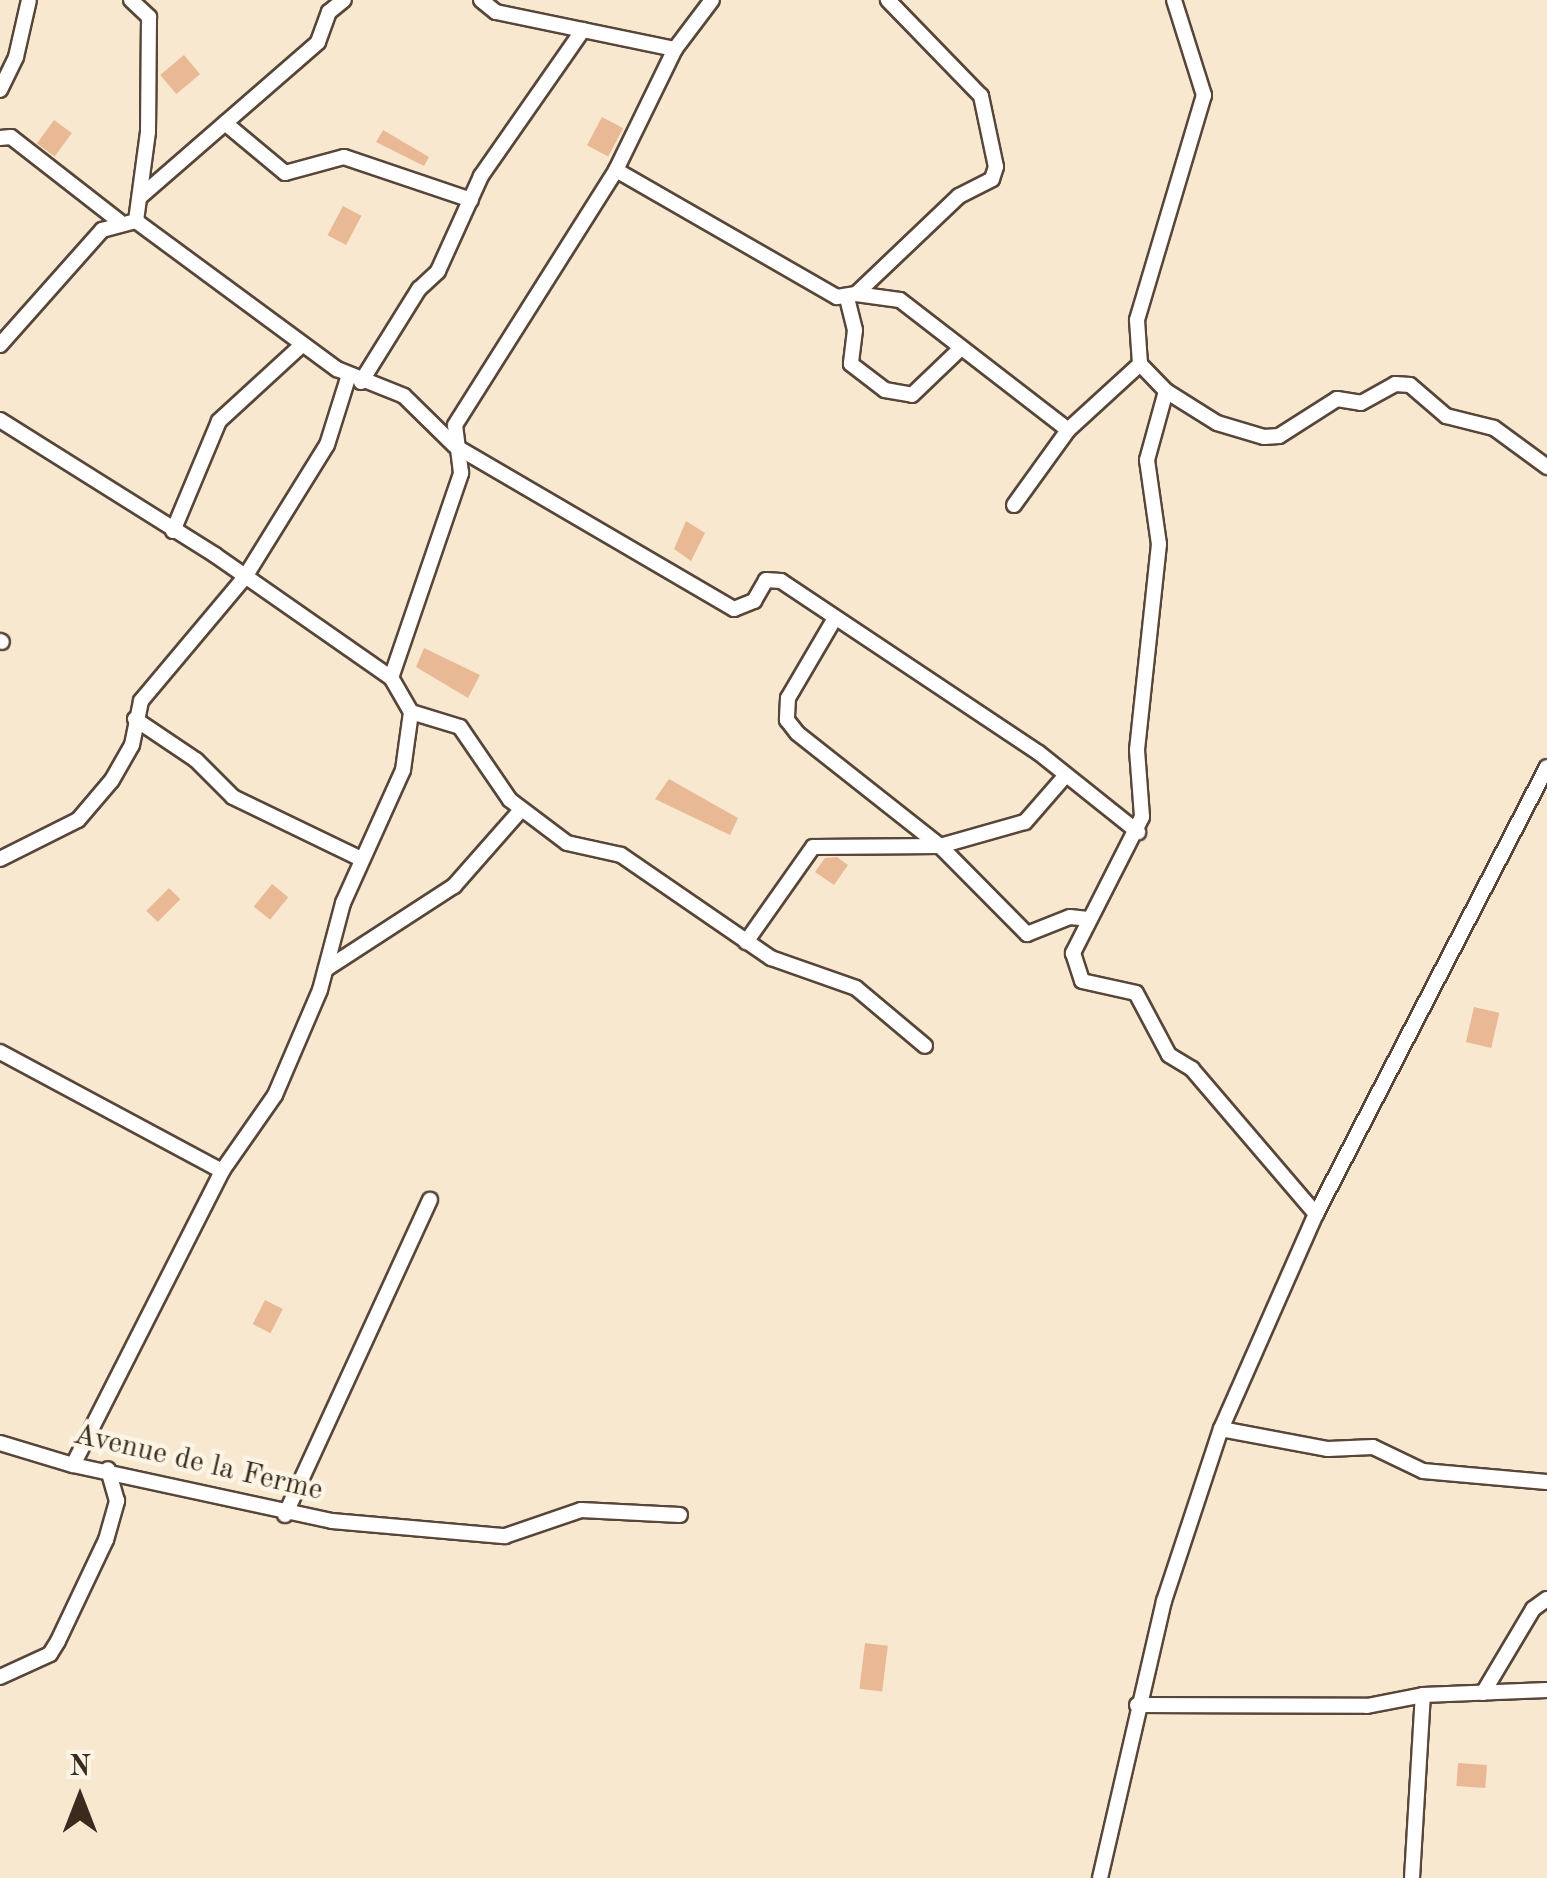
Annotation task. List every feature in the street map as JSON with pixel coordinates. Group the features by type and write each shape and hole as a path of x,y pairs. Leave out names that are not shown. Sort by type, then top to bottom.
{"street":[{"path":"0,90 16,57 30,0"},
{"path":"131,0 149,17"},
{"path":"136,221 148,132 149,17 156,0"},
{"path":"140,197 318,42 330,12 344,0"},
{"path":"481,0 496,12 675,49"},
{"path":"391,678 462,473 454,425 471,392 616,170 675,49 712,0"},
{"path":"851,296 944,209 992,179 996,167 980,96 888,0"},
{"path":"1174,0 1204,95 1139,296 1140,364 1166,391 1217,423 1264,437 1278,436 1337,399 1361,403 1395,384 1410,385 1446,416 1494,428 1547,467"},
{"path":"0,842 7,855 53,836 100,796 132,745 136,718 150,690 245,577 327,445 355,379 419,289 438,271 471,200 583,30"},
{"path":"225,123 286,172 344,156 471,200"},
{"path":"0,138 12,136 119,221"},
{"path":"616,170 851,296 900,300 1068,430"},
{"path":"0,345 102,230 119,221 136,221 302,345 355,379 404,396 455,446 734,608 754,601 773,576 1066,776 1138,832"},
{"path":"851,296 855,330 851,364 885,390 912,395 961,348"},
{"path":"173,531 219,422 302,345"},
{"path":"1014,505 1068,430 1140,364"},
{"path":"1166,391 1147,460 1159,544 1137,750 1138,832 1073,952 1082,981 1136,992 1169,1055 1192,1069 1316,1214"},
{"path":"0,420 245,577 391,678 411,712 403,770 361,859 326,969 268,1109 222,1172 73,1465"},
{"path":"835,618 788,698 787,720 940,846 1027,934 1070,916 1088,919"},
{"path":"411,712 460,726 521,810 579,849 621,855 746,942 810,976 856,988 925,1046"},
{"path":"136,718 196,760 233,797 361,859"},
{"path":"1100,1878 1136,1705 1221,1429 1316,1214 1547,767"},
{"path":"746,942 813,847 940,846 1025,822 1066,776"},
{"path":"326,969 454,886 521,810"},
{"path":"0,1052 222,1172"},
{"path":"284,1515 430,1200"},
{"path":"1221,1429 1328,1449 1373,1447 1423,1471 1547,1482"},
{"name":"Avenue de la Ferme","path":"0,1442 73,1465 207,1489 284,1515 505,1536 581,1510 680,1515"},
{"path":"0,1677 50,1654 58,1641 106,1540 116,1501 108,1469"},
{"path":"1483,1693 1533,1609 1547,1598"},
{"path":"1136,1705 1367,1706 1423,1695 1547,1690"},
{"path":"1412,1878 1423,1695"}],"building":[{"path":"184,55 200,74 176,94 160,75"},
{"path":"602,117 623,128 608,157 587,145"},
{"path":"54,120 72,133 55,156 37,143"},
{"path":"383,130 429,157 424,166 376,142"},
{"path":"343,206 362,216 346,245 328,235"},
{"path":"686,521 705,533 691,561 674,549"},
{"path":"424,648 480,675 468,698 416,667"},
{"path":"669,779 738,818 730,835 655,799"},
{"path":"837,857 848,865 834,885 815,872 825,858"},
{"path":"272,884 288,897 270,920 254,907"},
{"path":"169,888 180,899 158,922 146,911"},
{"path":"1474,1007 1499,1013 1491,1048 1466,1042"},
{"path":"265,1300 283,1309 271,1333 253,1324"},
{"path":"865,1643 888,1646 882,1691 859,1689"},
{"path":"1458,1763 1487,1765 1485,1788 1456,1786"}]}
